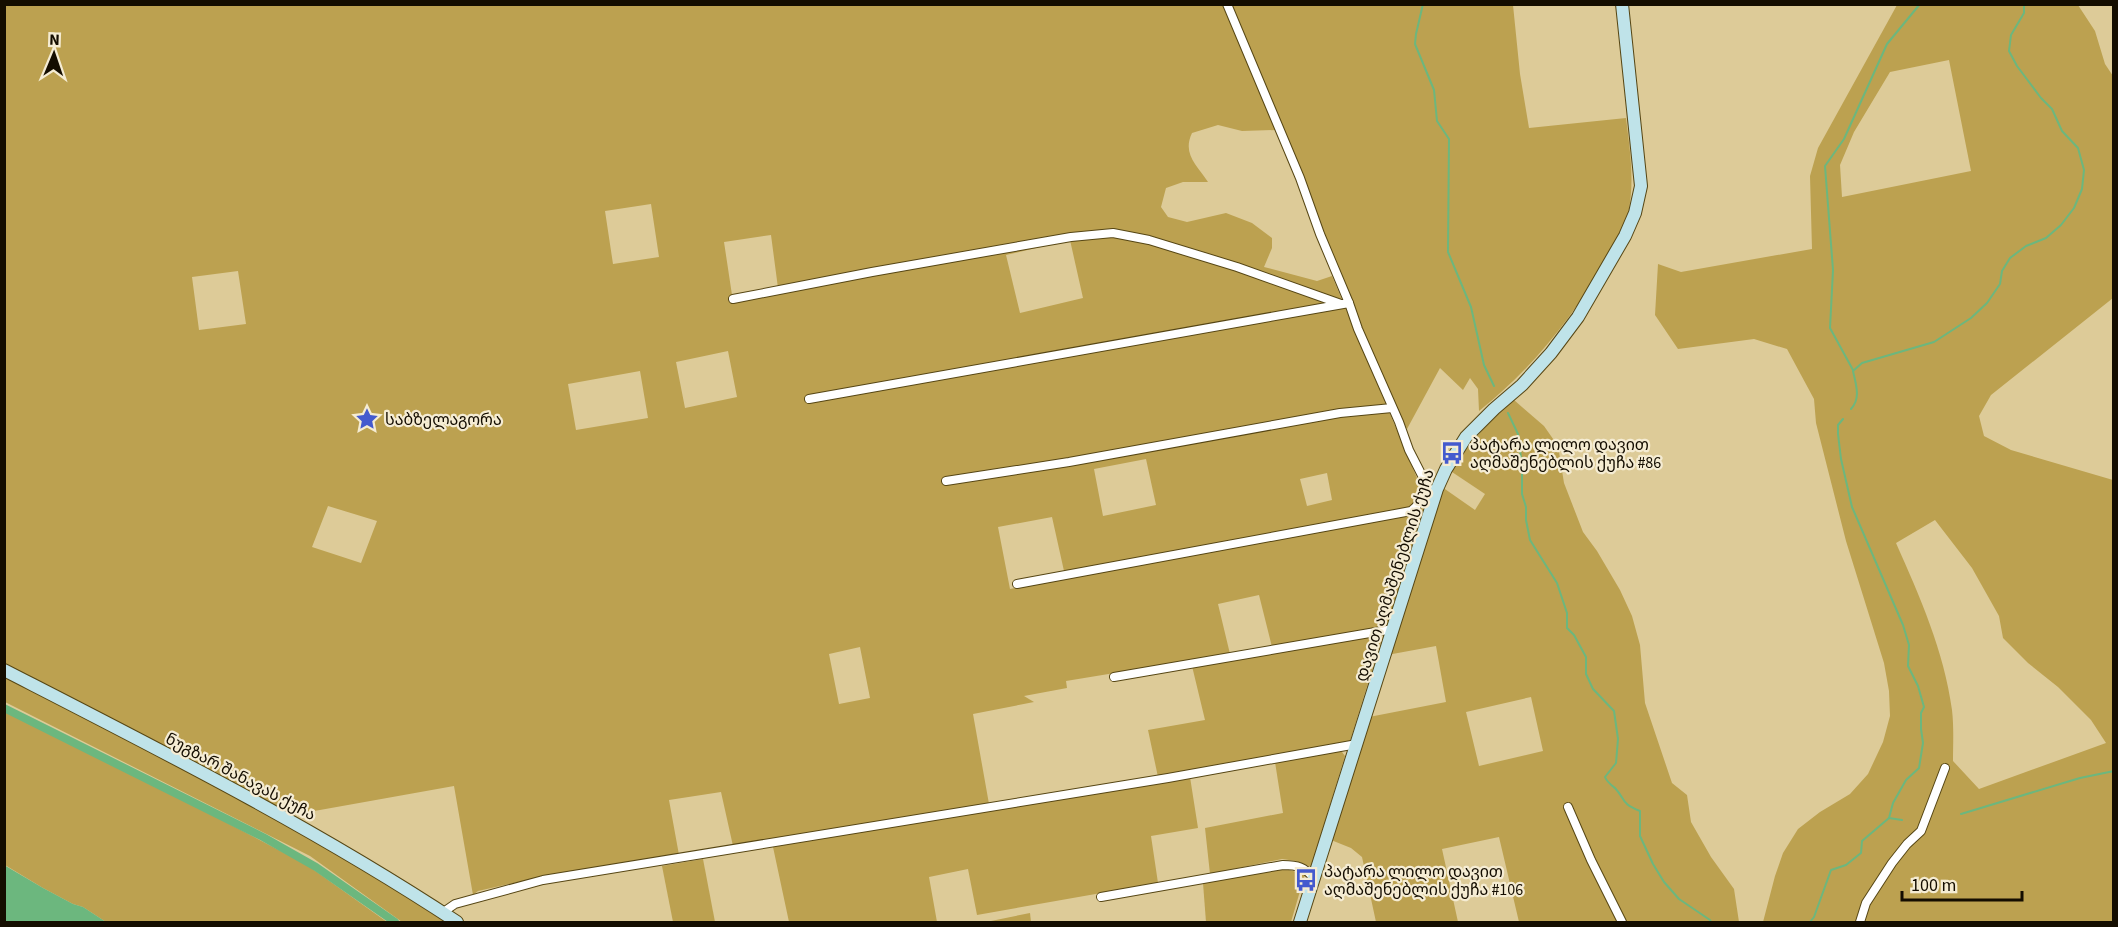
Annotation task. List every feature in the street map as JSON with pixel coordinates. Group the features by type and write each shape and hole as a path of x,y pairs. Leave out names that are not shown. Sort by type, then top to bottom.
{"street":[{"path":"1227,4 1300,178 1345,303 1409,450 1435,500"},
{"name":"დავით აღმაშენებლის ქუჩა","path":"1300,922 1446,469 1466,437 1494,408 1522,385 1551,353 1578,317 1625,236 1635,213 1641,186 1622,4"},
{"path":"733,299 1071,237 1113,233 1149,240 1345,303"},
{"path":"809,399 1345,303"},
{"path":"946,481 1069,462 1340,413 1392,408"},
{"path":"1017,584 1411,511 1418,507 1427,483"},
{"path":"1114,677 1393,629"},
{"name":"ნუგზარ შანავას ქუჩა","path":"4,670 104,721 333,845 457,922"},
{"path":"442,913 455,904 543,880 1357,744"},
{"path":"1860,922 1866,903 1892,863 1921,831 1945,768"},
{"path":"1568,807 1622,922"},
{"path":"1101,897 1283,865 1305,868 1314,878"}],"shaded area":[{"path":"5,5 1225,5 1276,130 1242,131 1218,125 1192,133 1189,140 1190,153 1195,165 1208,182 1183,182 1166,188 1161,207 1168,217 1187,222 1226,213 1252,223 1272,238 1272,248 1264,267 1317,281 1332,276 1422,490 1411,509 1064,571 1052,517 998,527 1010,589 1412,515 1425,504 1387,627 1272,647 1259,595 1218,604 1230,654 1066,681 1067,688 1024,696 1034,702 973,714 989,804 733,846 721,792 669,800 679,855 545,876 478,891 473,895 454,786 292,815 286,814 5,665","holes":["651,204 659,257 613,264 605,211","771,235 778,288 732,295 724,242","1070,240 1083,298 1020,313 1006,255","238,271 246,324 199,330 192,277","728,351 737,397 685,408 676,362","640,371 648,418 576,430 568,384","1146,459 1156,505 1103,516 1094,469","1327,473 1332,500 1307,506 1300,479","328,506 377,521 361,563 312,547","860,647 870,698 839,704 829,654"]},
{"path":"1232,5 1513,5 1520,74 1529,128 1626,118 1631,190 1627,220 1616,244 1550,342 1516,378 1479,411 1478,389 1470,378 1463,390 1440,368 1407,429 1383,384"},
{"path":"1897,5 2078,5 2095,31 2105,64 2113,76 2113,298 1991,395 1979,416 1984,436 2011,450 2113,480 2113,922 1763,922 1783,853 1798,829 1820,812 1850,794 1868,774 1883,742 1890,716 1889,691 1884,663 1846,541 1816,423 1814,399 1787,349 1754,339 1678,349 1655,315 1658,264 1681,272 1812,249 1810,176 1818,148","holes":["1949,60 1971,171 1842,197 1840,165 1854,132 1890,72","1935,520 1972,568 1999,616 2003,638 2091,720 2106,743 1979,789 1953,761 1952,710 1943,667 1922,604 1896,543"]},
{"path":"1514,400 1544,426 1558,446 1564,483 1583,532 1620,590 1632,616 1640,645 1645,703 1672,783 1687,795 1691,822 1711,857 1734,889 1739,922 1519,922 1499,837 1442,849 1458,922 1376,922 1362,857 1351,848 1331,840 1369,717 1446,702 1436,646 1387,655 1442,487 1475,510 1485,494 1449,470 1489,422","holes":["1531,697 1543,751 1479,766 1466,712"]},
{"path":"1378,635 1382,638 1350,741 1158,777 1148,730 1205,720 1192,666"},
{"path":"4,676 62,704 339,852 445,922 402,922 310,856 5,702"},
{"path":"4,711 201,809 307,865 387,922 106,922 83,907 43,888 5,865"},
{"path":"1336,751 1342,752 1345,756 1311,867 1282,859 1210,874 1205,828 1283,813 1275,762"},
{"path":"1190,777 1198,828 1151,836 1158,883 977,915 968,869 929,877 937,922 789,922 773,847"},
{"path":"703,859 715,922 673,922 662,866"},
{"path":"4,865 73,904 83,907 106,922 5,922"},
{"path":"1281,868 1305,874 1291,922 1206,922 1203,883"},
{"path":"1030,913 1031,922 991,922 991,921"}],"waterway":[{"path":"1423,4 1415,44 1434,90 1437,121 1449,139 1448,252 1471,307 1484,365 1494,386"},
{"path":"1853,370 1830,328 1833,270 1825,166 1844,139 1887,44 1920,4"},
{"path":"1851,409 1857,396 1853,371 1862,363 1934,342 1971,318 1987,303 2000,284 2002,271 2010,258 2026,246 2046,238 2061,225 2074,208 2082,189 2084,170 2078,148 2062,131 2052,109 2017,66 2009,51 2011,35 2024,13 2024,4"},
{"path":"1508,413 1518,434 1522,466 1522,494 1530,540 1557,583 1567,613 1567,628 1574,635 1586,657 1586,674 1593,689 1614,711 1618,739 1616,763 1605,777 1627,804 1640,811 1640,836 1664,882 1679,899 1711,922"},
{"path":"1810,922 1814,917 1831,870 1846,865 1861,853 1862,841 1889,818 1893,803 1906,780 1919,768 1923,743 1921,713 1924,707 1918,686 1908,666 1909,645 1903,625 1852,507 1838,434 1838,425 1843,419"},
{"path":"4,708 263,837 316,867 395,922"},
{"path":"1961,814 2080,778 2114,771"},
{"path":"1889,818 1902,820"}],"place":[{"name":"საბზელაგორა","path":"367,419"},
{"name":"პატარა ლილო დავით აღმაშენებლის ქუჩა #86","path":"1452,453"},
{"name":"პატარა ლილო დავით აღმაშენებლის ქუჩა #106","path":"1306,880"}]}
